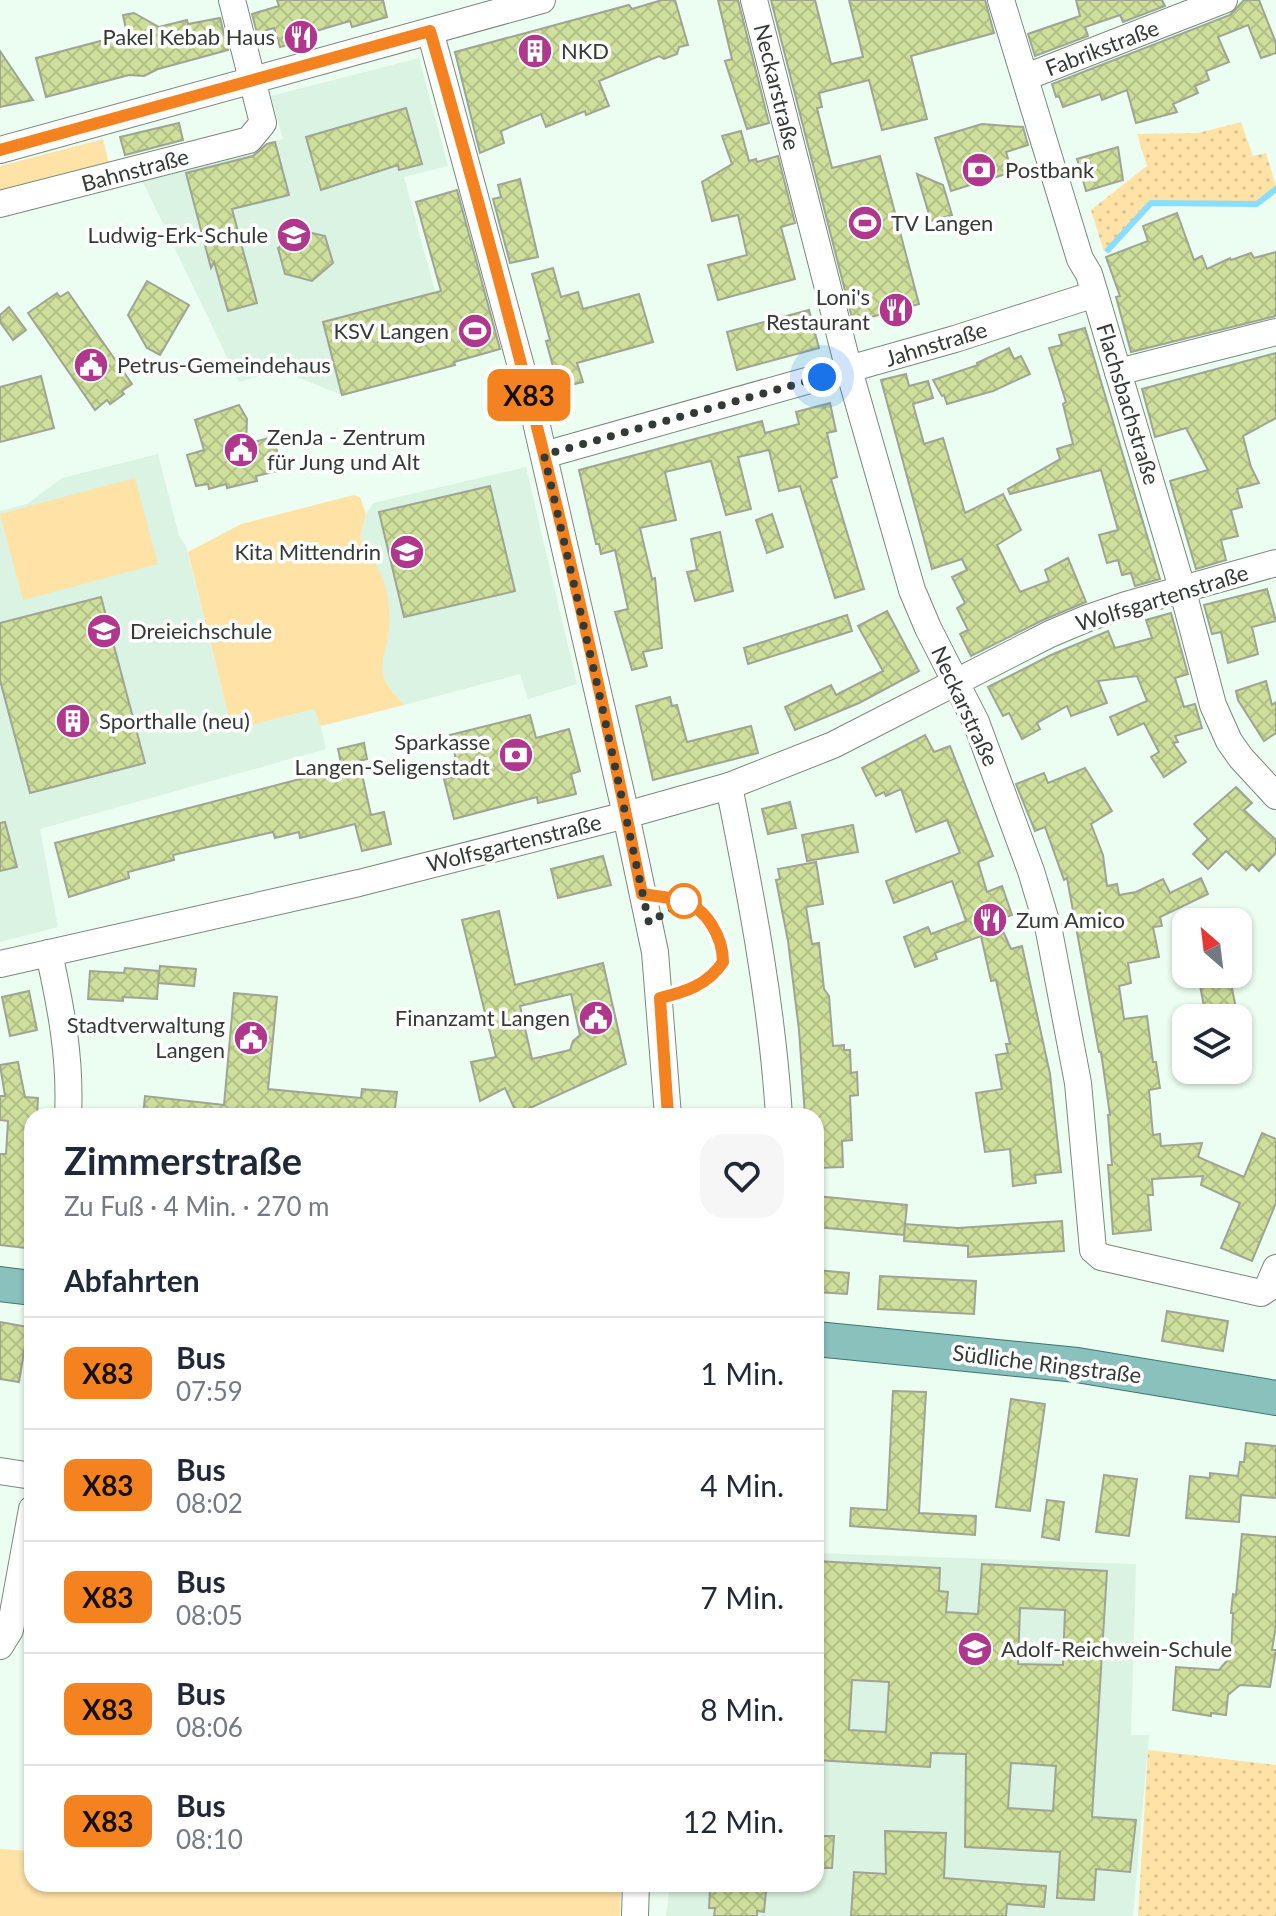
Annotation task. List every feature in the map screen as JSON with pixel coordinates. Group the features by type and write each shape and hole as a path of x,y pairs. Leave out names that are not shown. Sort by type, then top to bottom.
{"main road":[{"path":"0,1284 24,1287"},
{"name":"Südliche Ringstraße","path":"824,1340 1077,1365 1276,1398"}],"street":[{"path":"232,0 253,82"},
{"path":"0,150 542,0"},
{"name":"Neckarstraße","path":"754,0 849,370 912,590 999,780 1049,931 1078,1083 1093,1250 1101,1257 1261,1293 1267,1289 1276,1268"},
{"name":"Flachsbachstraße","path":"1001,0 1080,259 1089,274 1182,588 1213,705 1241,758 1276,796"},
{"name":"Fabrikstraße","path":"1026,77 1224,0"},
{"path":"430,31 544,455 626,815 655,952 667,1108"},
{"name":"Bahnstraße","path":"0,204 249,140 263,123 253,82"},
{"name":"Jahnstraße","path":"544,455 849,370 1095,294"},
{"path":"1118,372 1276,332"},
{"name":"Wolfsgartenstraße","path":"0,964 359,883 729,786 833,745 1063,629 1126,605 1276,563"},
{"path":"729,786 757,921 774,1043 778,1108"},
{"path":"49,953 65,1029 68,1108"},
{"path":"0,1471 24,1475"},
{"path":"0,1646 10,1630 11,1573 24,1533"},
{"path":"635,1916 636,1892"}],"shaded area":[{"name":"Ludwig-Erk-Schule","path":"419,58 448,166 404,177 455,365 342,395 279,370 239,382 140,176 283,139 271,96"},
{"path":"1241,122 1253,156 1266,153 1276,186 1257,202 1152,200 1104,252 1091,210 1147,166 1137,134 1198,133"},
{"path":"103,139 109,164 0,191 0,166"},
{"name":"Dreieichschule","path":"158,454 179,536 186,546 232,730 314,709 326,749 40,829 58,927 0,942 0,511 27,504 62,478"},
{"path":"526,467 577,684 528,699 520,674 404,705 380,671 380,657 389,635 386,589 360,537 366,514 373,503"},
{"path":"135,478 158,564 23,600 0,514"},
{"path":"354,495 360,497 366,514 360,537 380,571 387,593 389,627 383,674 404,705 321,726 314,709 232,730 188,552 241,524"},
{"name":"Adolf-Reichwein-Schule","path":"824,1553 1136,1564 1131,1735 1149,1735 1133,1916 666,1916 669,1892 824,1892"},
{"path":"1148,1750 1276,1765 1276,1916 1138,1916"},
{"path":"0,1849 24,1850 24,1892 621,1892 620,1916 0,1916"}],"building":[{"path":"277,0 383,0 387,17 352,27 350,21 309,33 310,39 280,47 274,28 257,33 252,14 279,6"},
{"path":"662,0 675,0 688,45 679,47 677,54 664,59 659,56 599,81 609,106 586,115 585,111 546,127 541,114 501,131 504,143 480,153 455,52 629,5 632,9"},
{"path":"718,0 738,0 769,123 747,129 725,61 732,59"},
{"path":"771,0 815,0 831,64 863,57 849,0 985,0 994,33 911,56 927,119 882,130 869,80 819,93 822,107 817,108 832,168 880,156 919,304 853,322"},
{"path":"1076,0 1162,0 1165,6 1123,22 1120,15 1085,27 1088,36 1035,56 1028,34 1080,16"},
{"path":"1244,0 1259,0 1276,43 1276,53 1261,58 1248,25 1218,37 1229,62 1206,71 1209,80 1195,86 1198,93 1173,104 1177,112 1136,123 1127,90 1102,100 1100,94 1063,107 1059,96 1056,97 1052,84 1230,15"},
{"path":"134,13 159,27 187,20 188,24 220,18 228,50 158,69 144,76 129,75 46,97 36,58 127,34 123,15"},
{"path":"0,51 33,100 0,107"},
{"path":"406,108 422,164 399,170 398,165 321,190 306,137"},
{"path":"179,123 183,140 125,155 120,137"},
{"path":"982,124 1023,127 1028,145 1006,152 1012,172 951,191 935,138"},
{"path":"741,131 749,161 778,156 795,223 781,227 795,279 718,300 708,265 747,255 738,215 712,221 702,182 732,164 722,136"},
{"path":"275,142 289,195 232,209 257,303 228,311 214,262 211,268 186,173 253,156 267,144"},
{"path":"1118,147 1123,180 1086,191 1077,159"},
{"path":"917,174 943,185 952,215 931,221"},
{"path":"520,179 538,257 510,263 493,199 501,197 498,185"},
{"path":"457,190 500,349 454,362 455,365 342,395 323,322 441,291 416,202"},
{"path":"1177,213 1194,260 1202,256 1207,269 1230,258 1251,253 1254,258 1276,252 1276,316 1131,352 1116,297 1120,296 1106,257 1148,241 1143,226"},
{"path":"299,230 325,236 333,263 312,281 285,274 278,248"},
{"path":"553,268 561,297 578,292 583,309 639,294 653,342 577,363 583,382 559,388 532,274"},
{"path":"147,281 189,305 160,355 147,348 128,315"},
{"name":"Petrus-Gemeindehaus","path":"68,292 132,384 110,404 107,400 95,410 28,313 57,293 60,297"},
{"path":"9,307 26,330 13,340 0,322 0,315"},
{"path":"809,310 819,348 737,370 727,332"},
{"path":"1085,328 1160,579 1135,586 1131,573 1122,575 1118,560 1107,563 1104,553 1099,535 1118,530 1101,470 1010,494 1008,489 1060,459 1057,449 1073,444 1063,404 1066,402 1049,348 1062,345 1059,335"},
{"path":"1009,348 1014,359 1021,356 1030,374 993,391 947,404 933,380 978,365"},
{"path":"1276,353 1276,418 1243,436 1251,467 1259,483 1237,489 1242,507 1231,510 1238,536 1221,540 1226,560 1196,569 1170,481 1208,470 1186,428 1155,437 1142,389"},
{"path":"906,374 909,386 928,381 933,398 913,404 924,444 943,438 965,513 1003,494 1021,530 997,545 1020,592 1049,581 1045,570 1068,558 1086,602 971,656 960,634 968,630 957,608 965,603 952,577 967,570 962,559 932,569 881,380"},
{"path":"41,376 54,428 0,442 0,387"},
{"path":"830,403 836,431 827,433 837,477 831,479 864,589 835,598 800,486 779,491 769,450 738,457 751,509 726,515 711,461 665,472 676,520 640,528 652,579 655,578 662,648 643,652 647,666 632,670 615,612 628,609 615,550 601,554 599,544 596,544 579,470 762,421 765,433 799,424 796,412"},
{"name":"ZenJa - Zentrum für Jung und Alt","path":"239,405 247,419 246,444 273,437 282,470 256,476 257,481 227,488 226,484 209,489 208,484 196,486 187,455 204,450 195,420"},
{"name":"Kita Mittendrin","path":"490,486 515,591 404,617 379,512"},
{"path":"772,514 783,547 767,553 756,520"},
{"path":"720,532 733,591 695,601 687,572 697,570 691,539"},
{"path":"1267,589 1276,621 1252,627 1258,654 1228,663 1221,632 1212,634 1204,605"},
{"name":"Sporthalle (neu)","path":"101,597 145,763 30,793 0,680 0,623"},
{"path":"887,611 919,671 859,703 795,730 785,707 831,685 836,695 883,671 858,626"},
{"path":"1171,613 1188,674 1175,678 1184,707 1195,704 1202,728 1175,736 1178,742 1173,743 1186,762 1164,777 1151,757 1159,752 1144,723 1118,735 1110,717 1147,701 1137,676 1098,681 1107,703 1071,716 1067,706 1037,723 1040,729 1022,739 1009,713 1003,716 988,687 1108,631 1115,648 1152,638 1146,620"},
{"path":"847,615 852,631 748,664 744,648"},
{"path":"1266,681 1272,705 1276,702 1276,733 1264,741 1238,700 1236,691"},
{"path":"670,697 672,706 677,705 687,742 751,726 758,753 653,780 636,706"},
{"name":"Sparkasse Langen-Seligenstadt","path":"530,715 536,738 569,729 580,771 571,774 576,794 538,803 537,797 454,819 444,779 460,775 450,735"},
{"path":"925,735 934,752 950,746 993,856 978,862 987,892 1002,886 1012,915 998,920 1011,949 1022,946 1050,1074 1061,1172 1035,1175 1036,1183 1013,1186 1010,1149 985,1152 976,1093 1002,1089 996,1055 1008,1053 1006,1044 1010,1044 996,980 991,981 981,936 935,953 937,959 915,967 904,937 928,927 931,934 966,921 952,881 894,903 886,881 960,853 947,820 916,832 901,789 886,796 884,792 876,796 862,768"},
{"path":"364,743 367,759 359,761 371,815 384,812 391,844 362,851 355,824 300,838 299,832 275,838 273,832 173,855 174,860 128,872 129,878 69,897 55,843 342,768 338,749"},
{"path":"1085,768 1112,811 1091,824 1103,855 1107,886 1117,884 1119,895 1136,892 1163,879 1170,893 1201,878 1208,894 1179,908 1172,908 1172,911 1160,917 1162,926 1153,927 1159,957 1128,963 1131,983 1119,986 1124,1019 1147,1016 1160,1088 1149,1090 1153,1135 1160,1134 1161,1146 1202,1143 1198,1157 1244,1177 1262,1133 1276,1139 1276,1203 1252,1261 1221,1248 1240,1203 1201,1185 1203,1176 1152,1179 1153,1195 1148,1195 1151,1230 1113,1234 1108,1165 1112,1165 1110,1115 1067,878 1064,880 1045,827 1035,831 1016,784 1044,773 1048,783"},
{"path":"1236,787 1252,803 1244,810 1276,840 1276,853 1259,871 1252,864 1246,870 1226,851 1208,869 1193,854 1208,839 1194,824"},
{"path":"790,802 796,828 768,834 762,809"},
{"path":"5,822 17,867 0,871 0,823"},
{"path":"853,825 858,852 807,861 802,835"},
{"path":"603,856 611,885 558,898 551,869"},
{"path":"816,862 823,904 806,907 812,944 819,943 824,989 829,996 833,1046 844,1045 844,1050 850,1050 851,1073 857,1072 858,1095 850,1096 852,1140 842,1141 843,1167 824,1168 824,1108 804,1108 788,941 776,880 780,879 778,869"},
{"name":"Finanzamt Langen","path":"499,911 515,985 603,963 626,1064 530,1108 514,1108 505,1088 480,1101 471,1062 496,1057 462,920","holes":["571,994 580,1035 573,1041 570,1050 532,1059 520,1006"]},
{"path":"160,966 196,969 194,986 158,983"},
{"path":"125,968 159,971 157,999 88,999 90,971 124,973"},
{"path":"1201,988 1232,988 1235,1004 1203,1004"},
{"path":"29,991 37,1030 10,1036 2,997"},
{"name":"Stadtverwaltung Langen","path":"234,993 277,997 268,1089 361,1098 362,1089 397,1092 395,1108 144,1108 145,1096 224,1105"},
{"path":"18,1062 25,1097 38,1098 37,1108 24,1108 24,1248 0,1245 0,1154 6,1154 8,1121 0,1120 0,1096 5,1096 0,1065"},
{"path":"824,1197 907,1205 904,1235 824,1228"},
{"path":"1062,1221 1064,1251 968,1257 968,1246 904,1241 905,1224 958,1228"},
{"path":"824,1271 849,1273 847,1294 824,1293"},
{"path":"880,1276 976,1281 974,1314 878,1309"},
{"path":"1167,1311 1228,1321 1223,1351 1162,1341"},
{"path":"0,1322 24,1326 19,1382 0,1379"},
{"path":"893,1391 926,1392 919,1513 976,1516 975,1535 850,1526 851,1508 887,1510"},
{"path":"1011,1399 1045,1404 1030,1511 996,1507"},
{"path":"1246,1443 1276,1446 1276,1498 1241,1495 1239,1522 1186,1518 1190,1476 1210,1478 1210,1473 1238,1476 1240,1462 1244,1462"},
{"path":"1104,1475 1137,1479 1129,1536 1096,1532"},
{"path":"1047,1500 1064,1502 1059,1540 1042,1537"},
{"path":"1242,1534 1276,1537 1276,1625 1272,1650 1276,1650 1270,1687 1240,1685 1228,1695 1226,1715 1211,1713 1211,1716 1173,1710 1176,1667 1219,1670 1231,1656 1231,1613 1233,1594 1236,1595"},
{"path":"824,1561 940,1568 939,1591 948,1592 946,1612 978,1614 982,1564 1107,1571 1092,1817 1136,1820 1130,1872 1096,1869 1094,1900 1057,1898 1060,1852 965,1847 966,1754 931,1753 930,1767 824,1760","holes":["1020,1608 1065,1610 1063,1665 1018,1664","852,1680 889,1682 886,1732 849,1730","1011,1763 1056,1766 1053,1811 1008,1808"]},
{"path":"885,1831 946,1833 944,1878 1046,1886 1044,1907 1007,1904 1006,1916 851,1916 854,1872 886,1874"},
{"path":"824,1836 834,1836 832,1868 824,1868"},
{"path":"710,1892 766,1892 764,1912 757,1911 757,1916 714,1916 715,1908 709,1908"}],"waterway":[{"path":"1108,250 1151,203 1257,204 1276,189"}],"bus line":[{"name":"X83","path":"0,150 430,31 536,422 642,894 690,904 716,931 723,951 723,962 711,977 685,992 660,998 667,1108"}],"place":[{"name":"Pakel Kebab Haus","path":"301,37"},
{"name":"NKD","path":"535,51"},
{"name":"Postbank","path":"979,170"},
{"name":"TV Langen","path":"865,223"},
{"name":"Ludwig-Erk-Schule","path":"294,235"},
{"name":"Loni's Restaurant","path":"896,310"},
{"name":"KSV Langen","path":"475,331"},
{"name":"Petrus-Gemeindehaus","path":"91,365"},
{"name":"ZenJa - Zentrum für Jung und Alt","path":"241,450"},
{"name":"Kita Mittendrin","path":"407,552"},
{"name":"Dreieichschule","path":"104,631"},
{"name":"Sporthalle (neu)","path":"73,721"},
{"name":"Sparkasse Langen-Seligenstadt","path":"516,755"},
{"name":"Zum Amico","path":"990,920"},
{"name":"Finanzamt Langen","path":"596,1018"},
{"name":"Stadtverwaltung Langen","path":"251,1038"},
{"name":"Adolf-Reichwein-Schule","path":"975,1649"}],"route":[{"path":"684,901 649,923 544,455 822,377"}]}
